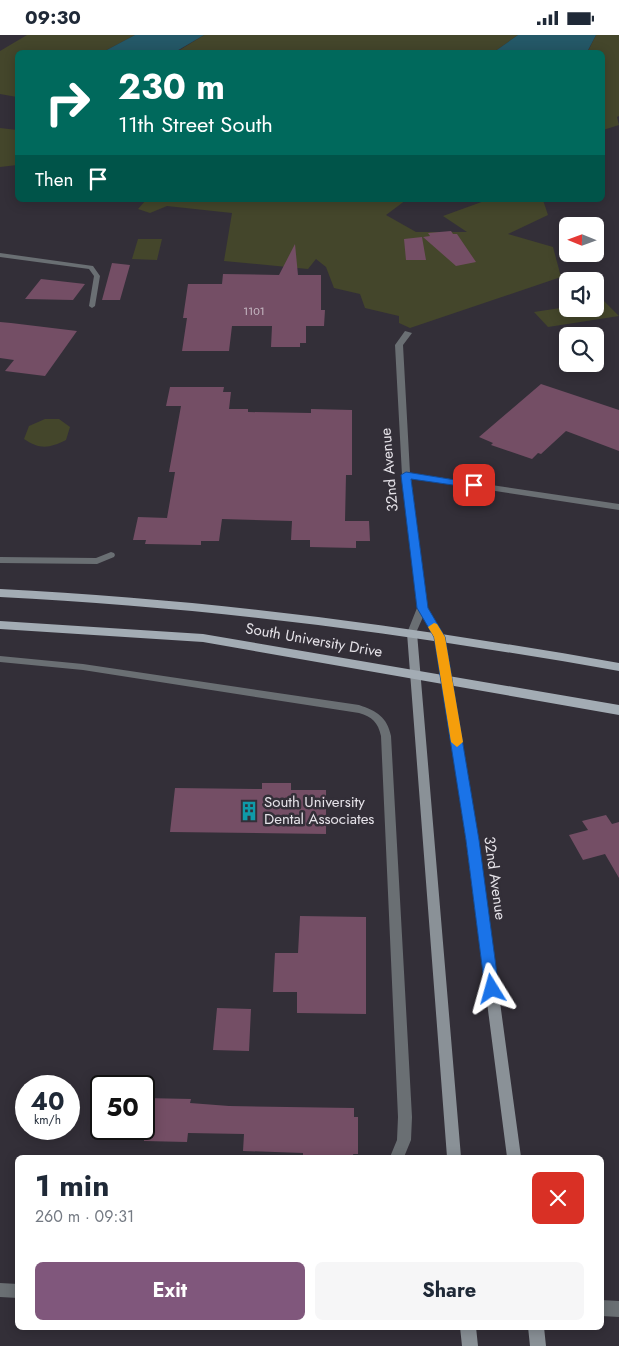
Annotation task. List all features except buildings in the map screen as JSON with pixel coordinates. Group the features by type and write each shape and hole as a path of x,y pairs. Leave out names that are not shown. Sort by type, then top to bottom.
{"main road":[{"name":"South University Drive","path":"0,593 100,596 279,614 440,637 619,667"},
{"name":"South University Drive","path":"0,625 203,638 619,710"},
{"name":"32nd Avenue","path":"412,633 454,1155"},
{"name":"32nd Avenue","path":"440,637 472,840 514,1155"},
{"path":"468,1330 470,1346"},
{"path":"536,1330 538,1346"}],"street":[{"path":"0,255 91,267 98,276 92,306"},
{"name":"32nd Avenue","path":"408,333 399,345 406,475 422,608 440,637"},
{"path":"406,475 619,507"},
{"path":"0,560 97,561 110,555"},
{"name":"32nd Avenue","path":"412,633 422,608"},
{"path":"0,659 83,667 360,709 373,713 381,719 386,745 405,1117 404,1140 398,1155"},
{"path":"0,1290 15,1291"},
{"path":"604,1309 619,1309"}],"green space":[{"path":"27,35 135,35 107,50 15,50 15,97 0,94 0,51"},
{"path":"204,35 518,35 497,50 180,50"},
{"path":"596,35 619,35 619,116 617,117 619,125 605,129 605,50 588,50"},
{"path":"0,128 15,130 15,165 0,167"},
{"path":"144,202 403,202 386,215 416,232 467,232 443,216 482,202 544,202 548,215 508,234 553,247 560,272 559,278 410,328 399,323 399,316 365,308 360,294 334,288 326,267 316,259 308,269 224,261 232,213 167,206 150,213 138,209"},
{"path":"138,239 162,239 157,260 132,259"},
{"path":"604,301 619,316 548,327 534,312 559,308 559,317 604,317"},
{"path":"45,419 59,419 70,427 66,440 45,447 35,445 24,439 29,426"}],"water":[{"path":"135,35 204,35 178,50 107,50"},
{"path":"518,35 596,35 588,50 497,50"}],"slow traffic":[{"path":"434,627 440,637 457,742"}],"place":[{"name":"South University Dental Associates","path":"249,811"}],"route":[{"path":"474,485 406,475 422,608 440,637 472,840 492,989"}]}
